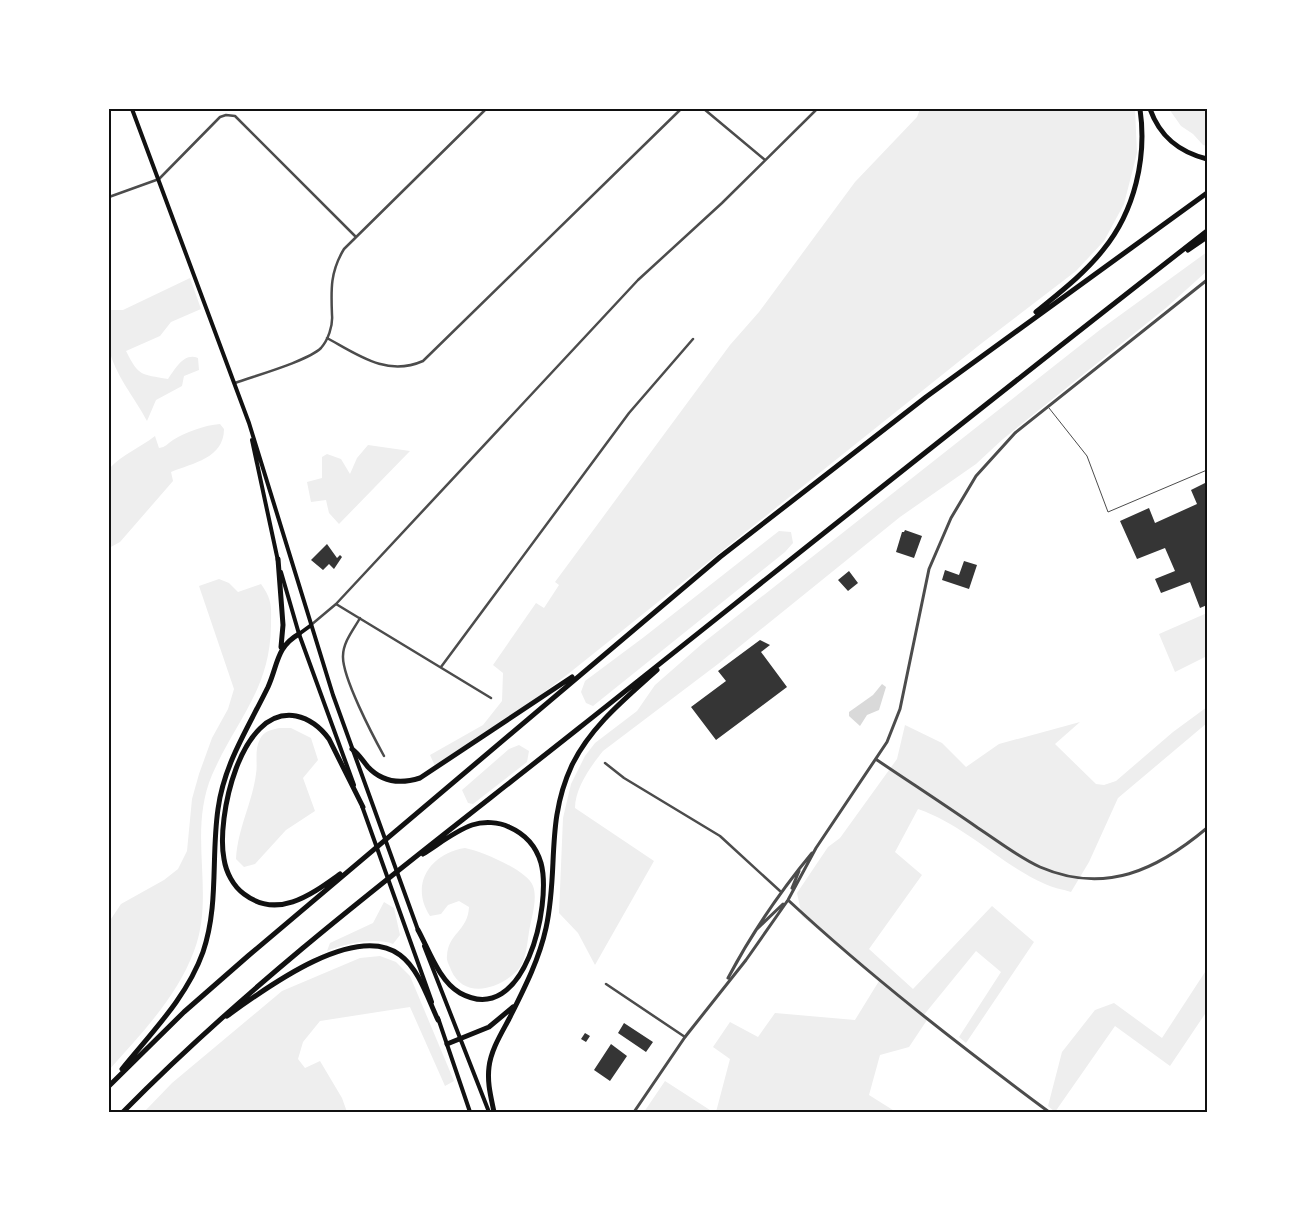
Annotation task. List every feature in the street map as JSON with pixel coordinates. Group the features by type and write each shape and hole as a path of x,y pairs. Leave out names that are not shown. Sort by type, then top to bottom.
{"highway":[{"path":"1009,336 1076,278 1104,250 1114,234 1132,197 1138,175 1142,153 1140,109"},
{"path":"1150,109 1160,132 1172,143 1183,151 1207,159"},
{"path":"109,1086 184,1012 368,853 792,500 1009,336 1207,193"},
{"path":"123,1112 202,1034 264,979 401,867 1207,231"},
{"path":"1154,272 1207,238"},
{"path":"109,1086 178,1000 197,967 212,914 216,828 221,792 235,750 274,673 281,647 282,618 278,559"},
{"path":"281,647 299,634"},
{"path":"494,1112 488,1079 490,1058 537,961 546,928 551,898 555,820 559,799 573,763 582,747 605,719 692,639"},
{"path":"352,749 360,755 368,767 385,778 402,782 420,778 598,660"},
{"path":"363,807 324,731 301,717 273,718 264,723 251,737 235,774 226,810 223,857 229,876 241,891 259,902 281,905 291,904 310,895 368,853"},
{"path":"401,867 459,832 482,823 505,825 525,836 541,863 542,897 534,941 522,972 505,992 478,998 459,992 443,976 418,930"},
{"path":"202,1034 273,982 298,968 345,950 372,946 392,950 408,961 438,1020"},
{"path":"447,1044 493,1024 517,1002"}],"main road":[{"path":"132,109 249,423 310,626 352,749 418,930 488,1112"},
{"path":"249,423 278,559 299,634 397,897 470,1112"},
{"path":"299,634 310,626"}],"street":[{"path":"235,383 314,353 327,338 333,318 330,292 334,268 344,249 486,109"},
{"path":"327,338 385,367 405,367 423,361 681,109"},
{"path":"704,109 765,160"},
{"path":"310,626 336,604 638,280 817,109"},
{"path":"109,197 158,178 220,117 226,115 235,116 356,237"},
{"path":"724,985 753,933 780,891 816,848 877,760 893,730 900,709 929,569 951,518 990,458 1015,433 1047,406 1207,280"},
{"path":"441,667 629,413 693,339"},
{"path":"336,604 491,698"},
{"path":"360,618 346,643 343,662 374,739 384,756"},
{"path":"877,760 1021,857 1057,873 1100,878 1140,871 1173,855 1207,828"},
{"path":"605,763 624,778 720,836 780,891"},
{"path":"634,1112 685,1037 724,985 746,960 788,900 816,848"},
{"path":"753,933 788,900 801,866"},
{"path":"788,900 822,931 934,1023 1049,1112"},
{"path":"606,984 685,1037"}],"lane":[{"path":"1047,406 1087,456 1108,512 1207,470"}],"shaded area":[{"path":"920,109 1135,109 1137,153 1124,204 1104,241 1076,271 982,343 568,674 518,712 435,766 430,755 483,725 502,701 503,673 493,665 536,603 544,608 559,585 555,582 730,345 759,312 855,182 917,117"},
{"path":"1169,109 1207,109 1207,146 1203,145 1193,134 1181,126"},
{"path":"1207,252 1207,271 1167,307 1003,439 976,464 900,517 718,664 603,751 581,785 575,808 654,861 595,965 578,933 559,913 563,818 571,784 585,756 595,743 637,711 655,685 703,643 1101,329"},
{"path":"190,278 201,309 171,322 160,336 126,351 134,366 142,373 168,379 184,359 188,357 198,358 199,370 184,376 182,386 156,400 147,421 120,377 112,359 108,340 109,310 123,310"},
{"path":"220,424 224,429 223,439 219,447 206,458 171,472 173,481 120,542 109,548 109,469 120,459 155,436 159,448 190,432"},
{"path":"368,445 410,451 339,524 329,513 326,500 311,502 307,482 322,478 322,457 327,454 341,459 350,474 357,458"},
{"path":"779,531 791,532 793,543 785,552 593,706 586,703 581,692 585,681"},
{"path":"219,579 229,583 238,592 261,584 268,595 271,626 265,669 250,704 221,755 205,797 201,842 203,908 194,951 187,968 168,999 109,1070 109,922 121,904 164,880 178,869 187,851 192,799 199,774 212,738 228,709 234,689 199,586"},
{"path":"1207,613 1207,656 1175,672 1159,634"},
{"path":"882,684 886,687 879,710 867,715 860,726 849,716 849,712 873,695"},
{"path":"1207,707 1207,723 1118,798 1089,862 1071,892 1048,885 1029,876 967,834 918,809 895,852 922,875 869,949 913,989 992,906 1034,942 966,1043 959,1037 1001,972 976,951 923,1016 927,1020 909,1047 880,1055 869,1095 896,1112 716,1112 730,1059 713,1047 730,1022 758,1037 775,1013 855,1020 879,981 802,916 797,893 828,847 840,838 897,759 905,725 942,743 966,767 999,744 1080,722 1055,744 1096,784 1104,785 1116,781 1173,732"},
{"path":"279,728 291,728 311,738 318,760 303,778 315,811 286,830 255,864 244,867 236,859 237,847 254,785 258,743 266,733"},
{"path":"519,745 529,751 527,762 473,804 468,803 462,790 509,749"},
{"path":"465,848 503,862 522,874 533,886 535,897 527,947 520,967 501,983 482,989 464,985 457,979 447,960 448,948 465,922 469,907 459,901 448,905 441,914 430,916 424,904 422,893 423,882 433,863 442,856"},
{"path":"384,902 394,908 400,935 393,944 369,941 327,951 330,943 373,923"},
{"path":"380,956 396,962 410,976 454,1081 445,1086 410,1007 320,1021 303,1042 298,1059 305,1068 320,1061 342,1098 347,1112 144,1112 172,1083 282,991 360,958"},
{"path":"1207,969 1207,1011 1170,1066 1115,1026 1055,1112 1048,1106 1062,1052 1095,1010 1114,1003 1162,1038"},
{"path":"665,1081 713,1112 644,1112"}],"building":[{"path":"1207,482 1207,605 1200,608 1190,582 1161,593 1155,579 1175,571 1165,548 1137,559 1120,521 1149,508 1155,523 1197,504 1191,490"},
{"path":"905,530 922,536 914,558 896,552 902,532"},
{"path":"327,544 337,558 340,555 342,557 334,569 329,564 323,570 311,560"},
{"path":"964,561 977,565 969,589 942,580 945,570 959,575"},
{"path":"849,571 858,583 848,591 838,580"},
{"path":"760,640 770,645 761,652 787,687 716,740 691,707 726,681 718,671"},
{"path":"624,1023 653,1042 646,1052 618,1033"},
{"path":"585,1033 590,1036 586,1042 581,1039"},
{"path":"611,1044 627,1056 610,1081 594,1070"}]}
